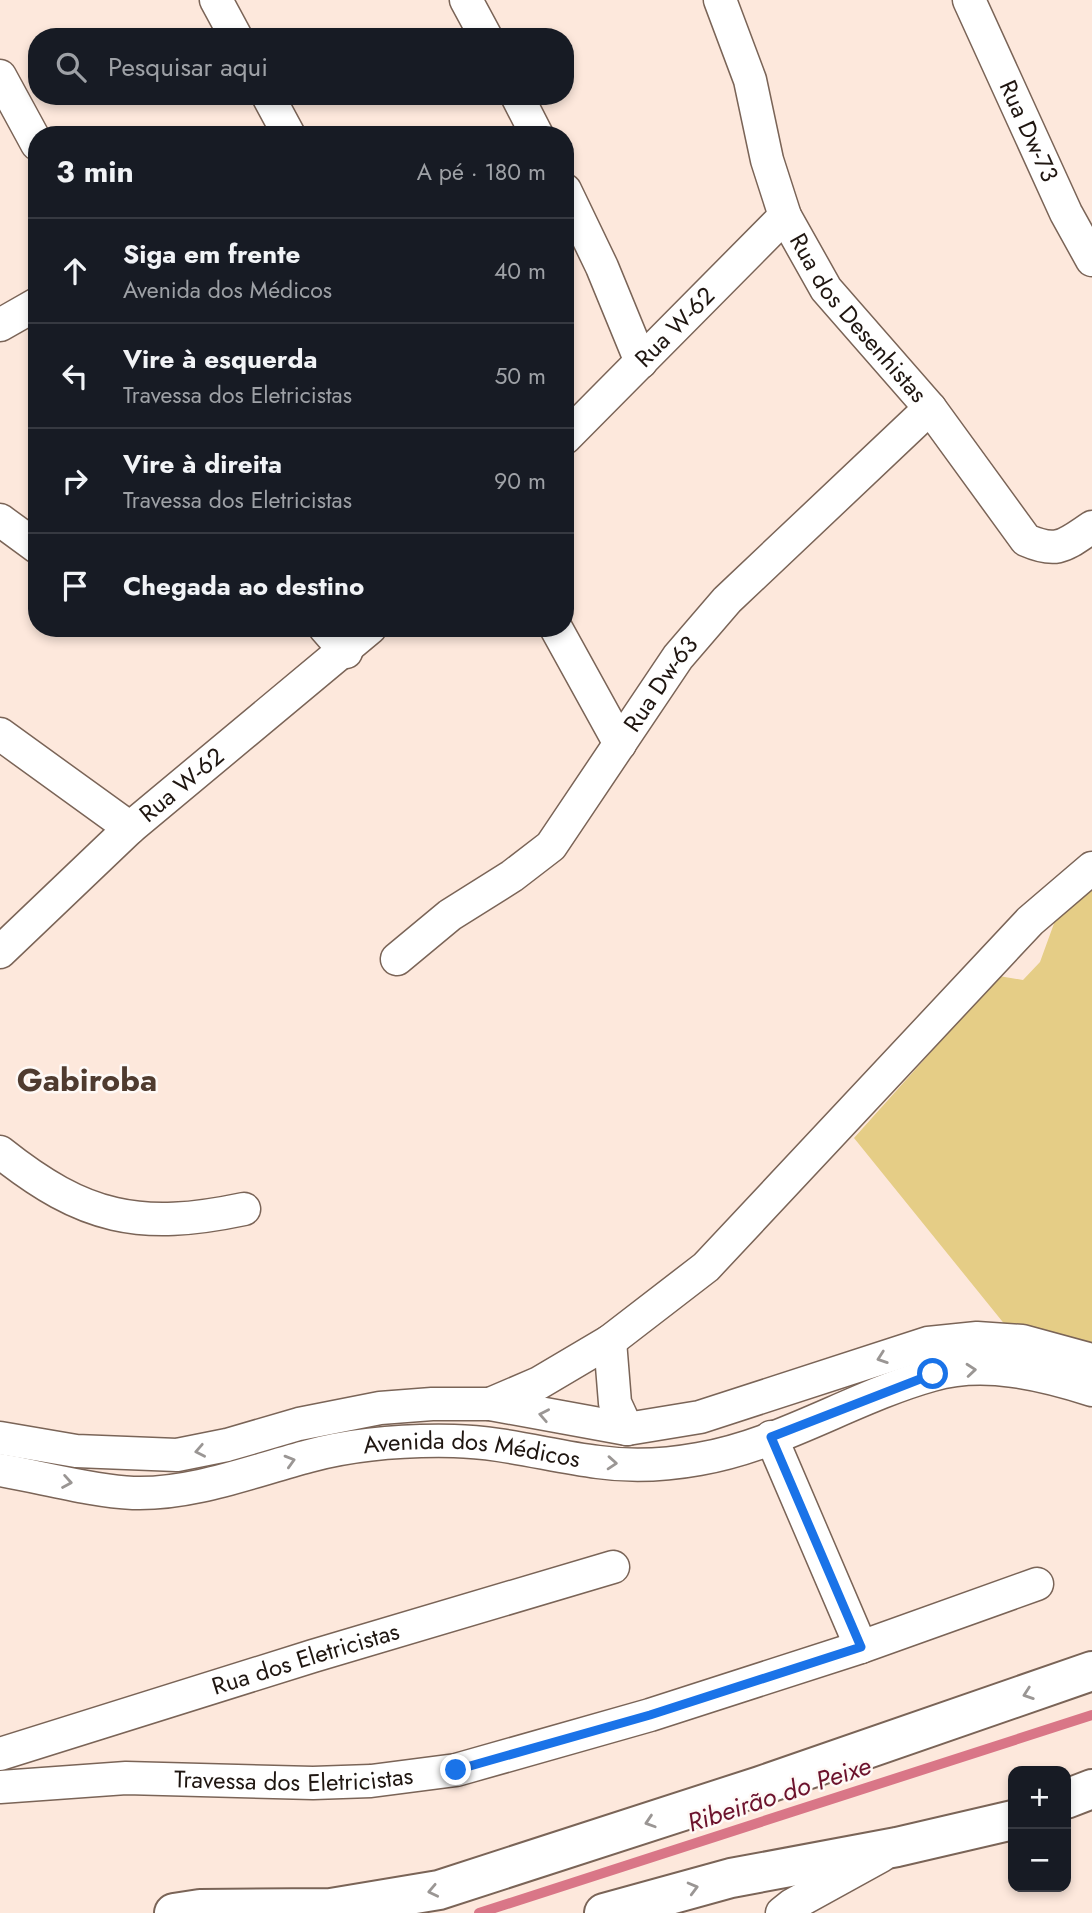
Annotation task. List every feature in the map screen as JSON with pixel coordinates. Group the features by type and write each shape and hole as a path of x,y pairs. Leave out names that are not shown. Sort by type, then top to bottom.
{"street":[{"path":"216,0 231,28"},
{"path":"466,0 480,28"},
{"name":"Rua dos Desenhistas","path":"720,0 750,80 767,160 785,216 825,289 930,408 1026,540 1044,548 1061,548 1092,527"},
{"name":"Rua Dw-73","path":"969,0 1066,212 1092,260"},
{"path":"0,76 28,127"},
{"path":"273,105 284,126"},
{"path":"522,105 532,126"},
{"path":"574,209 602,267 641,362"},
{"name":"Rua W-62","path":"574,429 785,216"},
{"path":"0,325 28,309"},
{"name":"Rua Dw-63","path":"397,959 450,915 512,876 551,846 678,657 727,600 930,408"},
{"path":"0,520 28,540"},
{"path":"561,637 620,744"},
{"name":"Rua W-62","path":"0,952 130,828 336,640"},
{"path":"0,734 130,828"},
{"path":"490,1405 539,1383 610,1341 706,1267 1030,921 1092,868"},
{"path":"0,1152 72,1201 133,1219 194,1220 244,1209"},
{"name":"Avenida dos Médicos","path":"0,1438 76,1451 177,1455 227,1445 299,1424 380,1408 490,1405 627,1429 700,1417 928,1343 977,1338 1022,1341 1092,1360"},
{"path":"610,1341 615,1403 627,1429"},
{"path":"928,1343 933,1374"},
{"name":"Avenida dos Médicos","path":"0,1471 133,1493 188,1488 313,1455 388,1443 454,1441 527,1448 599,1463 643,1465 701,1459 771,1437 933,1374 985,1369 1045,1375 1092,1390"},
{"path":"771,1437 861,1647"},
{"name":"Rua dos Eletricistas","path":"0,1754 313,1656 613,1567"},
{"name":"Travessa dos Eletricistas","path":"0,1787 127,1778 300,1783 371,1781 456,1770 650,1715 861,1647 1037,1584"},
{"path":"174,1913 200,1909 331,1908 439,1890 760,1786 1092,1671"},
{"path":"1071,1797 1092,1789"},
{"path":"604,1913 731,1878 897,1847 1008,1821"},
{"path":"782,1913 897,1847"}],"shaded area":[{"path":"1092,885 1092,1350 1006,1326 854,1138 999,976 1023,980 1040,962 1056,918"}],"waterway":[{"name":"Ribeirão do Peixe","path":"479,1913 1092,1715"}],"district":[{"name":"Gabiroba","path":"87,1080"}],"route":[{"path":"456,1770 650,1715 861,1647 771,1437 933,1374"}]}
